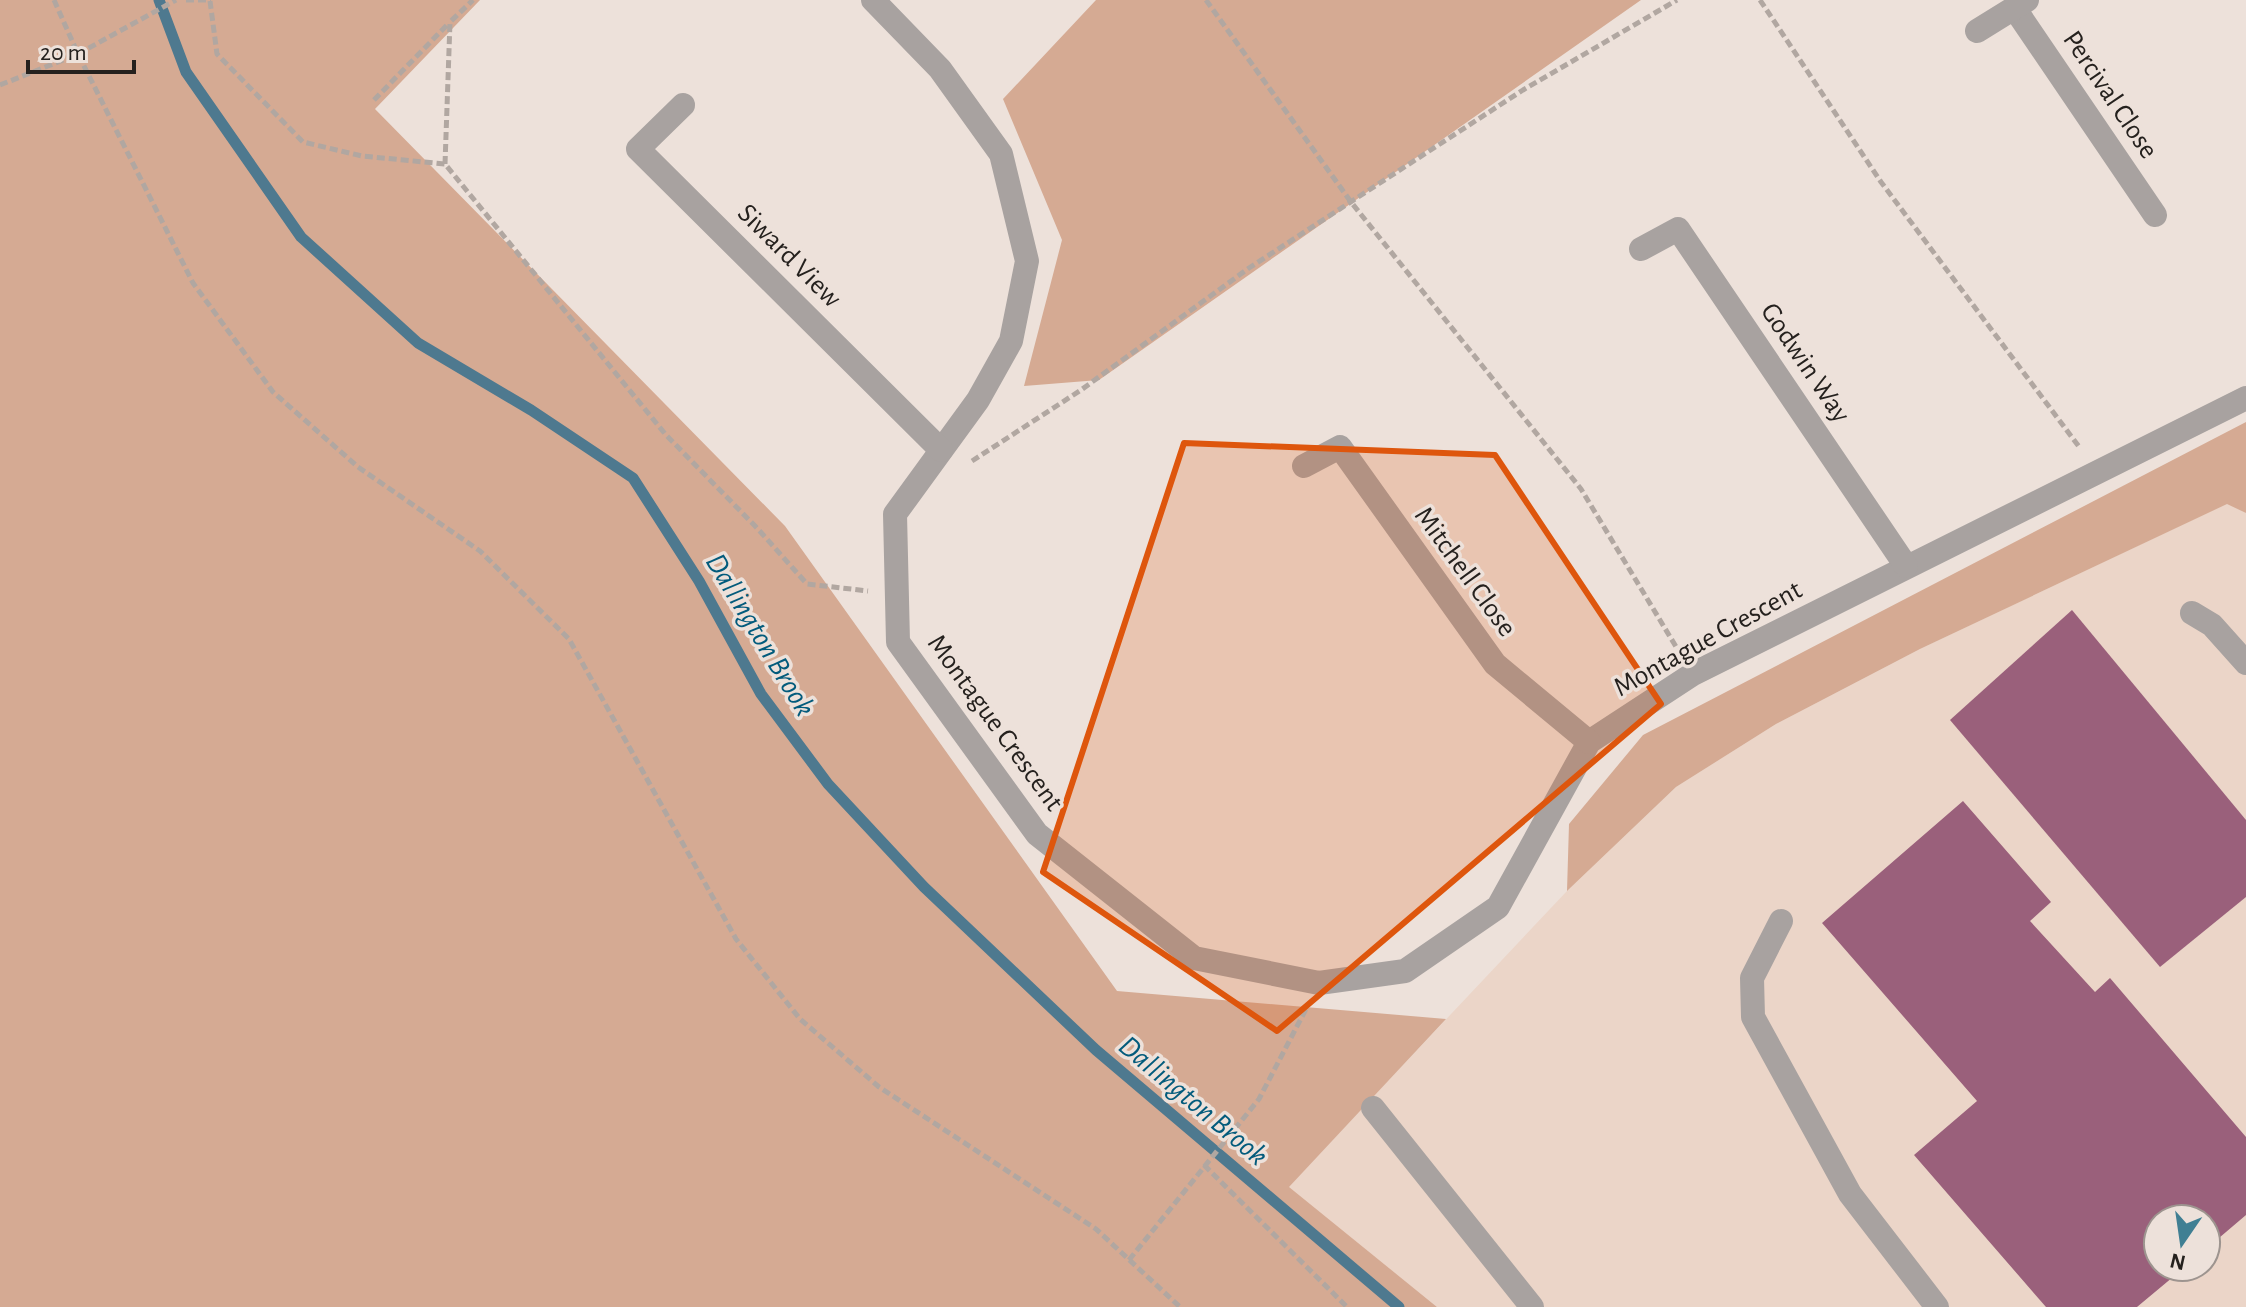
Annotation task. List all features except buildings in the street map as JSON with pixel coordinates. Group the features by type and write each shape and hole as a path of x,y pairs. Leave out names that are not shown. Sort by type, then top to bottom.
{"street":[{"name":"Montague Crescent","path":"877,1 940,69 1001,154 1027,261 1011,341 978,400 895,514 898,642 1037,834 1194,958 1319,983 1405,971 1498,907 1589,742 1693,674 2246,398"},
{"name":"Percival Close","path":"1977,31 2021,4 2155,215"},
{"name":"Siward View","path":"683,105 638,149 941,450"},
{"name":"Godwin Way","path":"1641,249 1678,229 1906,566"},
{"name":"Mitchell Close","path":"1304,466 1340,447 1495,664 1589,742"},
{"path":"2192,613 2212,625 2246,663"},
{"path":"1781,921 1752,978 1753,1017 1850,1194 1937,1307"},
{"path":"1373,1108 1532,1307"}],"path":[{"path":"54,0 193,283 273,392 358,467 480,551 569,639 736,939 800,1019 879,1087 1096,1229 1180,1307"},
{"path":"0,85 78,54 176,0"},
{"path":"186,0 210,0 217,54 303,142 362,156 445,164"},
{"path":"374,100 473,0"},
{"path":"1206,0 1351,202 1581,489 1693,674"},
{"path":"970,462 1081,390 1249,268 1523,90 1677,0"},
{"path":"1760,0 1881,182 2097,472"},
{"path":"450,22 445,164 666,435 807,584 897,594"},
{"path":"1129,1260 1259,1099 1319,983"},
{"path":"1204,1165 1347,1307"}],"highlighted area":[{"path":"1184,443 1495,455 1661,704 1277,1031 1043,872"}],"shaded area":[{"path":"0,0 480,0 375,109 785,526 1117,991 1446,1019 1289,1187 1437,1307 0,1307"},
{"path":"1096,0 1641,0 1099,380 1024,386 1062,240 1003,99"},
{"path":"2246,422 2246,513 2227,504 1920,649 1776,724 1676,787 1567,891 1569,824 1643,735"},
{"path":"2228,503 2246,513 2246,1307 1437,1307 1288,1187 1567,891 1676,787 1776,724 1920,649"}],"waterway":[{"name":"Dallington Brook","path":"159,0 186,72 301,237 418,343 531,410 633,478 699,581 761,694 828,784 924,887 1096,1050 1399,1307"}]}
